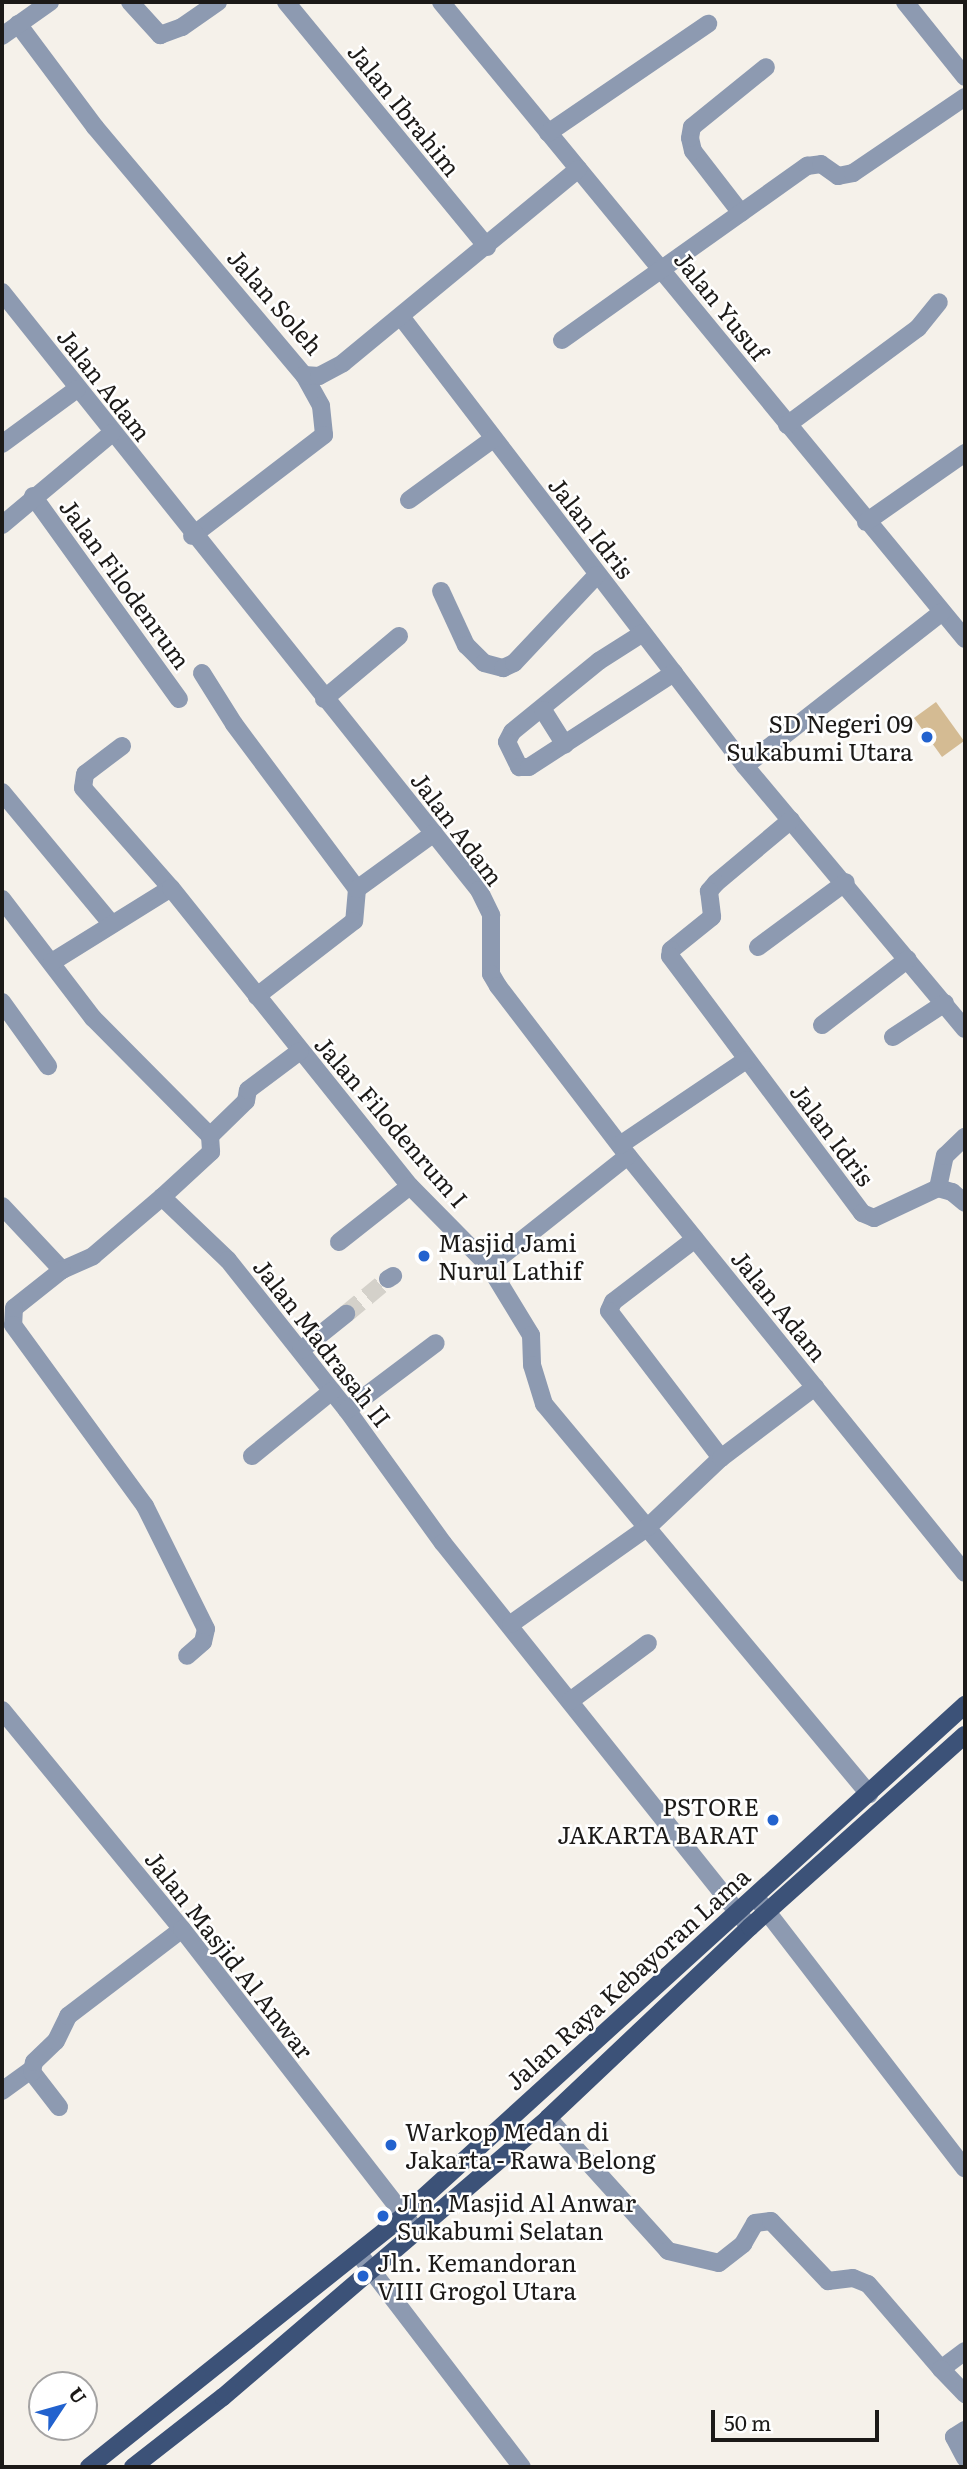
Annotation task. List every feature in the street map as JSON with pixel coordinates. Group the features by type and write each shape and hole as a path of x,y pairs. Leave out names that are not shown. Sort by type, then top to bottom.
{"main road":[{"name":"Jalan Raya Kebayoran Lama","path":"89,2467 359,2254 403,2216 965,1705"},
{"name":"Jalan Raya Kebayoran Lama","path":"133,2467 223,2397 548,2118 750,1927 965,1735"},
{"path":"551,2081 568,2099"},
{"path":"492,2135 508,2151"},
{"path":"206,2376 223,2397"}],"street":[{"path":"2,36 50,2"},
{"path":"130,2 160,35 182,27 218,2"},
{"name":"Jalan Ibrahim","path":"286,2 486,247"},
{"name":"Jalan Yusuf","path":"441,2 866,522 965,639"},
{"path":"905,2 965,77"},
{"name":"Jalan Soleh","path":"18,24 95,127 304,375 319,376 332,370 402,318 578,169"},
{"path":"548,133 708,24"},
{"path":"741,213 693,151 690,138 692,127 766,66"},
{"path":"562,341 813,164 838,176 853,173 965,97"},
{"name":"Jalan Adam","path":"2,292 192,536 479,890 491,915 491,974 624,1150 965,1573"},
{"path":"787,425 918,328 939,303"},
{"name":"Jalan Idris","path":"402,318 751,774 846,882 965,1028"},
{"path":"192,536 324,435 321,406 304,375"},
{"path":"2,443 77,389"},
{"path":"2,525 33,496 112,433"},
{"path":"409,500 493,439"},
{"path":"866,522 965,453"},
{"name":"Jalan Filodenrum","path":"33,496 179,699"},
{"path":"441,591 470,650 484,663 503,668 514,663 597,575"},
{"path":"751,774 942,612"},
{"path":"643,633 599,661 508,738 519,767 530,767 674,673"},
{"path":"324,699 399,636"},
{"path":"202,673 234,724 357,889 354,921 257,996"},
{"path":"543,710 565,745"},
{"name":"Jalan Filodenrum I","path":"122,746 85,774 83,788 171,888 410,1186 489,1266 531,1335 532,1366 544,1404 869,1794"},
{"path":"2,792 110,922"},
{"name":"Jalan Idris","path":"791,820 716,883 709,891 712,917 671,950 670,956 862,1213 874,1218 938,1188"},
{"path":"357,889 434,833"},
{"path":"758,947 846,882"},
{"path":"52,961 110,922 121,920 171,888"},
{"path":"2,899 93,1018 210,1136 211,1152 93,1256 61,1270 15,1308 13,1325 145,1506 206,1629 203,1642 187,1656"},
{"path":"822,1025 908,959"},
{"path":"2,1002 48,1066"},
{"path":"893,1037 945,1003"},
{"path":"210,1136 246,1101 248,1090 300,1051"},
{"path":"489,1266 624,1150 746,1060"},
{"path":"965,1137 945,1156 938,1188 965,1201"},
{"path":"339,1242 410,1186"},
{"name":"Jalan Madrasah II","path":"162,1197 228,1260 301,1350 443,1543 511,1624 750,1927"},
{"path":"2,1206 61,1270"},
{"path":"695,1239 614,1302 608,1311 721,1458"},
{"path":"301,1350 346,1314"},
{"path":"347,1410 436,1343"},
{"path":"511,1624 648,1527 721,1458 816,1387"},
{"path":"251,1456 332,1391"},
{"path":"570,1702 648,1643"},
{"name":"Jalan Masjid Al Anwar","path":"2,1710 182,1929 416,2231"},
{"path":"754,1895 965,2169"},
{"path":"2,2091 32,2069 56,2042 68,2015 182,1929"},
{"path":"32,2069 59,2107"},
{"path":"548,2118 668,2252 719,2263 743,2244 755,2223 771,2221 828,2281 853,2278 868,2284 965,2394"},
{"path":"359,2254 522,2467"},
{"path":"942,2369 965,2351"},
{"path":"965,2430 954,2437 965,2458"}],"shaded area":[{"path":"936,702 964,741 942,757 914,718"}],"tunnel":[{"path":"346,1314 388,1279"}],"place":[{"name":"SD Negeri 09 Sukabumi Utara","path":"927,737"},
{"name":"Masjid Jami Nurul Lathif","path":"424,1256"},
{"name":"PSTORE JAKARTA BARAT","path":"773,1820"},
{"name":"Warkop Medan di Jakarta - Rawa Belong","path":"391,2145"},
{"name":"Jln. Masjid Al Anwar Sukabumi Selatan","path":"383,2216"},
{"name":"Jln. Kemandoran VIII Grogol Utara","path":"363,2276"}]}
